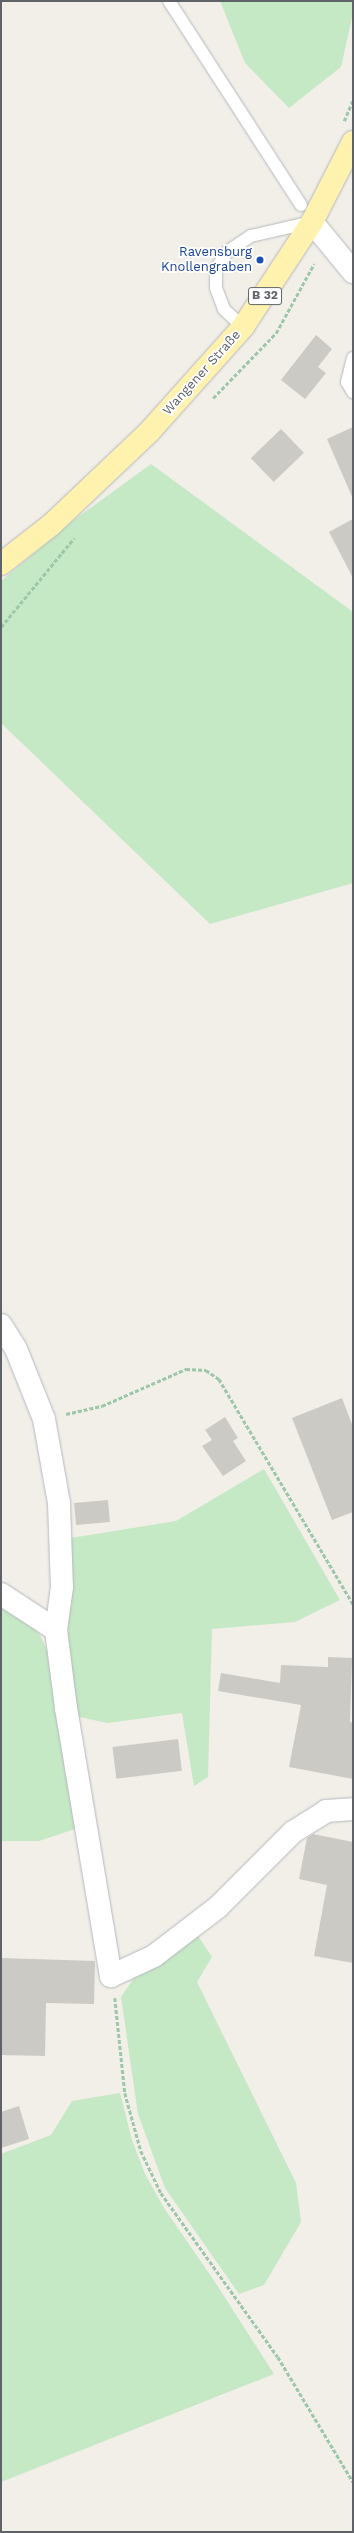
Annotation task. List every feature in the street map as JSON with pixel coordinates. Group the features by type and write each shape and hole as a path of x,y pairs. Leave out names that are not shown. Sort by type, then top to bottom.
{"main road":[{"name":"Wangener Straße","path":"1,564 51,525 150,431 243,327 313,222 353,142"}],"street":[{"path":"313,222 353,272"},
{"path":"1,1325 16,1349 44,1419 59,1503 62,1587 56,1630 66,1708 111,1976 154,1956 218,1907 293,1832 326,1811 353,1809"},
{"path":"1,1594 56,1630"}],"lane":[{"path":"169,1 313,222 251,236 227,252 223,257 216,269 216,288 224,310 243,327"},
{"path":"353,358 347,382 353,392"}],"path":[{"path":"44,1419 102,1406 186,1369 206,1370 219,1379 353,1604"},
{"path":"111,1976 119,2021 125,2093 141,2151 161,2193 278,2357 353,2482"}],"green space":[{"path":"220,1 353,1 353,13 341,67 289,108 245,63"},
{"path":"151,464 353,612 353,883 210,924 1,723 1,581 74,520"},
{"path":"264,1469 340,1600 295,1622 212,1629 208,1777 194,1786 182,1713 107,1723 75,1716 68,1645 71,1538 176,1521"},
{"path":"1,1600 20,1613 40,1635 51,1659 81,1827 39,1841 1,1841"},
{"path":"198,1936 212,1957 197,1982 296,2183 301,2222 264,2285 239,2294 165,2188 138,2114 121,1997 134,1978"},
{"path":"120,2093 132,2140 145,2174 164,2208 215,2282 274,2374 1,2482 1,2154 51,2135 72,2101"}],"building":[{"path":"316,335 332,349 318,367 326,373 305,399 281,380"},
{"path":"353,427 353,499 327,439"},
{"path":"281,429 304,453 274,482 251,458"},
{"path":"353,519 353,578 329,532"},
{"path":"342,1398 353,1427 353,1512 332,1520 292,1418"},
{"path":"225,1417 238,1438 233,1441 246,1461 223,1476 202,1446 212,1440 205,1430"},
{"path":"108,1500 110,1522 76,1525 74,1503"},
{"path":"328,1657 352,1658 350,1722 353,1723 353,1779 289,1767 301,1705 218,1691 221,1673 280,1683 281,1665 328,1667"},
{"path":"178,1739 182,1771 116,1779 112,1747"},
{"path":"313,1834 353,1842 353,1963 314,1956 327,1885 299,1879 307,1838"},
{"path":"1,1958 95,1961 94,2004 46,2003 45,2056 1,2055"},
{"path":"19,2106 29,2139 1,2148 1,2112"}],"place":[{"name":"Ravensburg Knollengraben","path":"260,260"}]}
